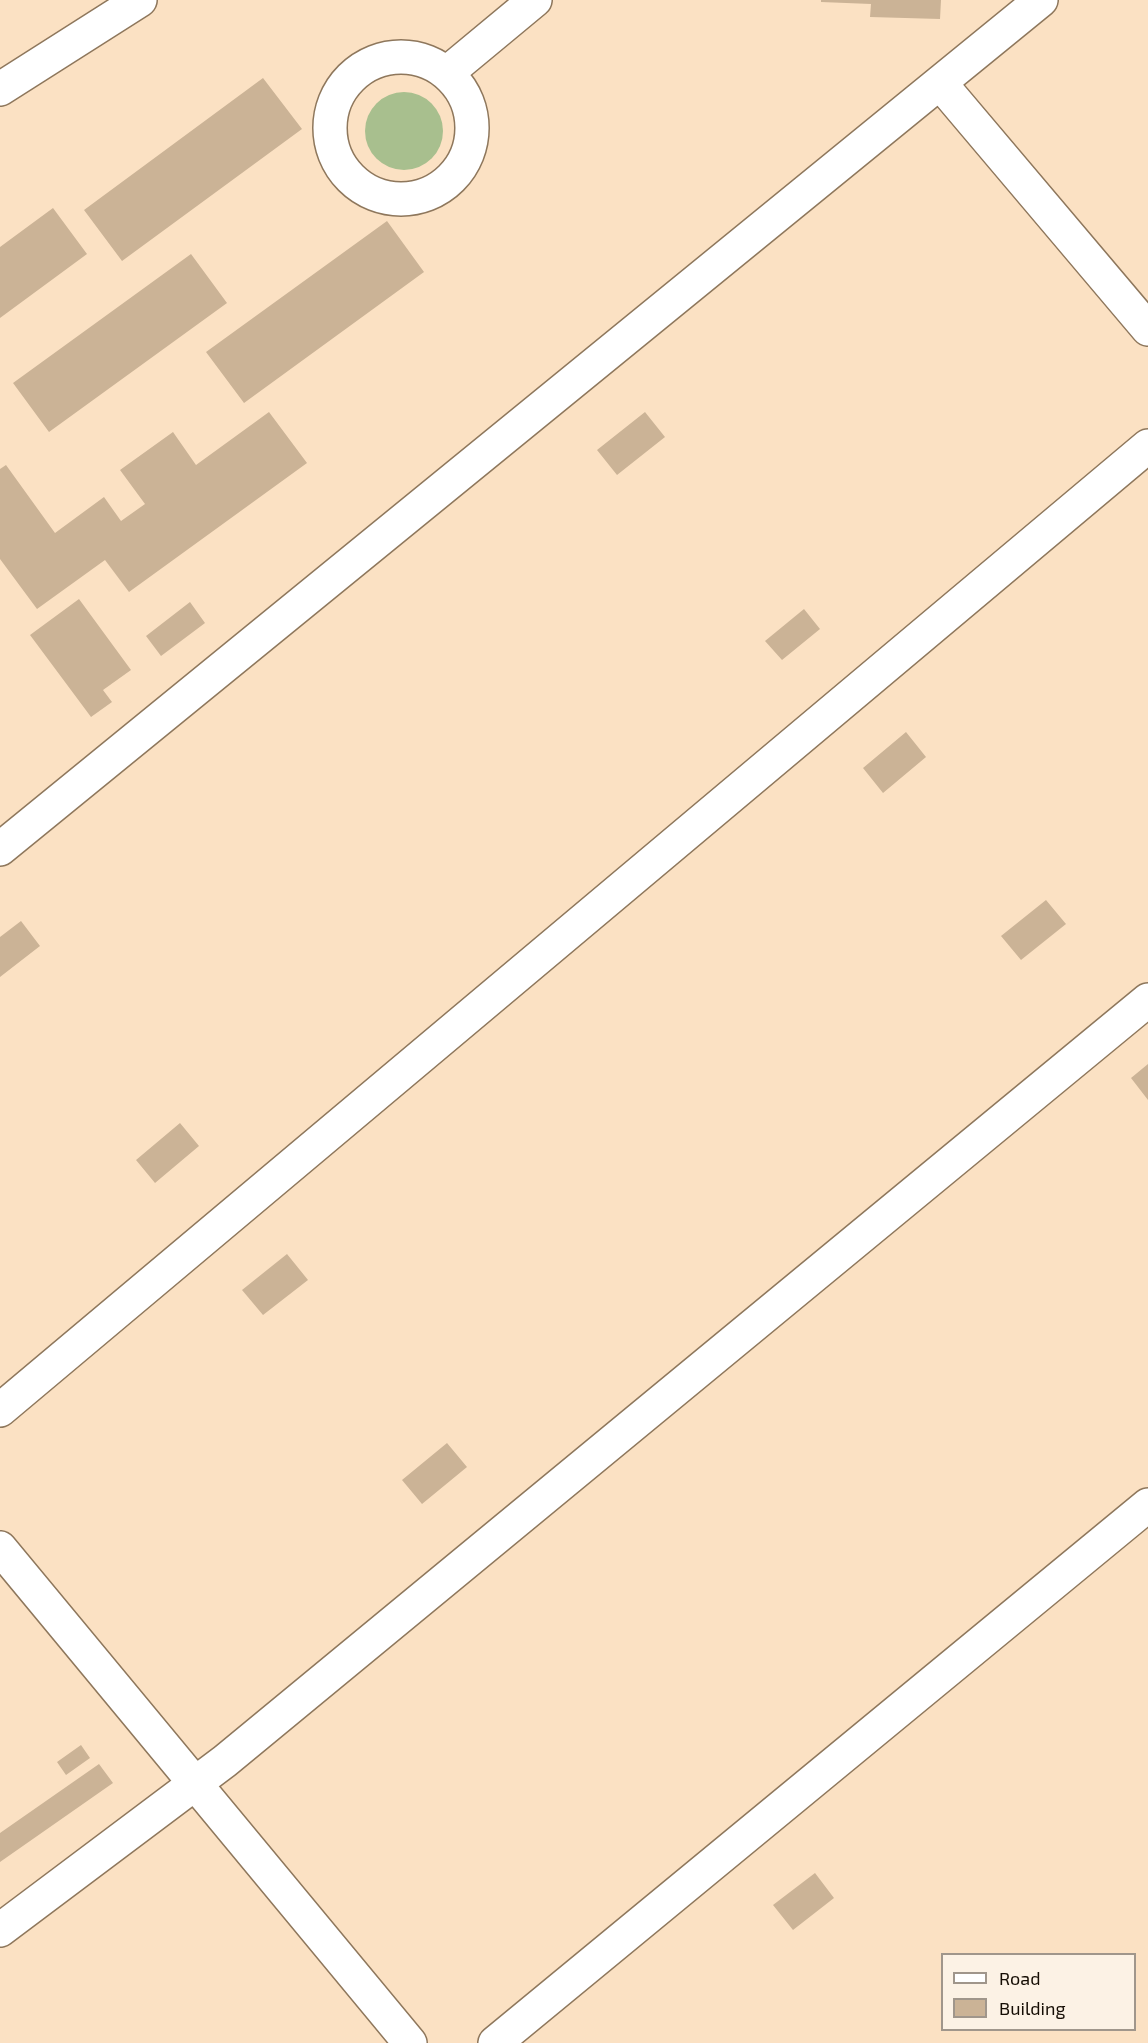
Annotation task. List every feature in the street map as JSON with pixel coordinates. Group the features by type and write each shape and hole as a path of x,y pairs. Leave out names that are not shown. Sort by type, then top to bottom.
{"street":[{"path":"0,89 140,0"},
{"path":"447,73 535,0"},
{"path":"0,849 1041,0"},
{"path":"382,58 416,58 447,73 468,101 473,136 461,167 436,191 402,200 368,192 342,170 329,139 332,104 351,76 382,58"},
{"path":"940,83 1148,329"},
{"path":"0,1410 1148,446"},
{"path":"0,1930 234,1754 1148,1000"},
{"path":"495,2043 1148,1505"},
{"path":"0,1548 410,2043"}],"green space":[{"path":"396,92 412,92 426,98 437,109 443,123 443,139 437,153 426,164 412,170 396,170 382,164 371,153 365,139 365,123 371,109 382,98"}],"building":[{"path":"821,0 941,0 940,19 870,17 871,4 821,2"},
{"path":"263,78 302,129 122,261 84,210"},
{"path":"53,208 87,254 0,318 0,247"},
{"path":"387,221 424,272 244,403 206,352"},
{"path":"191,254 227,303 49,432 13,383"},
{"path":"269,412 307,463 129,592 105,560 37,609 0,559 0,469 6,465 55,533 104,497 121,521 145,504 120,470 173,432 196,465"},
{"path":"645,412 665,437 617,475 597,450"},
{"path":"79,599 131,670 103,690 112,702 91,717 30,635"},
{"path":"190,602 205,623 161,656 146,636"},
{"path":"804,609 820,629 782,660 765,641"},
{"path":"906,732 926,757 883,793 863,768"},
{"path":"1046,900 1066,924 1021,960 1001,936"},
{"path":"21,921 40,946 0,977 0,937"},
{"path":"1148,1064 1148,1100 1131,1078"},
{"path":"180,1123 199,1146 155,1183 136,1160"},
{"path":"287,1254 308,1280 263,1315 242,1290"},
{"path":"447,1443 467,1467 422,1504 402,1480"},
{"path":"81,1745 90,1758 66,1775 57,1762"},
{"path":"99,1764 113,1783 0,1862 0,1833"},
{"path":"815,1873 834,1898 793,1930 773,1905"}]}
